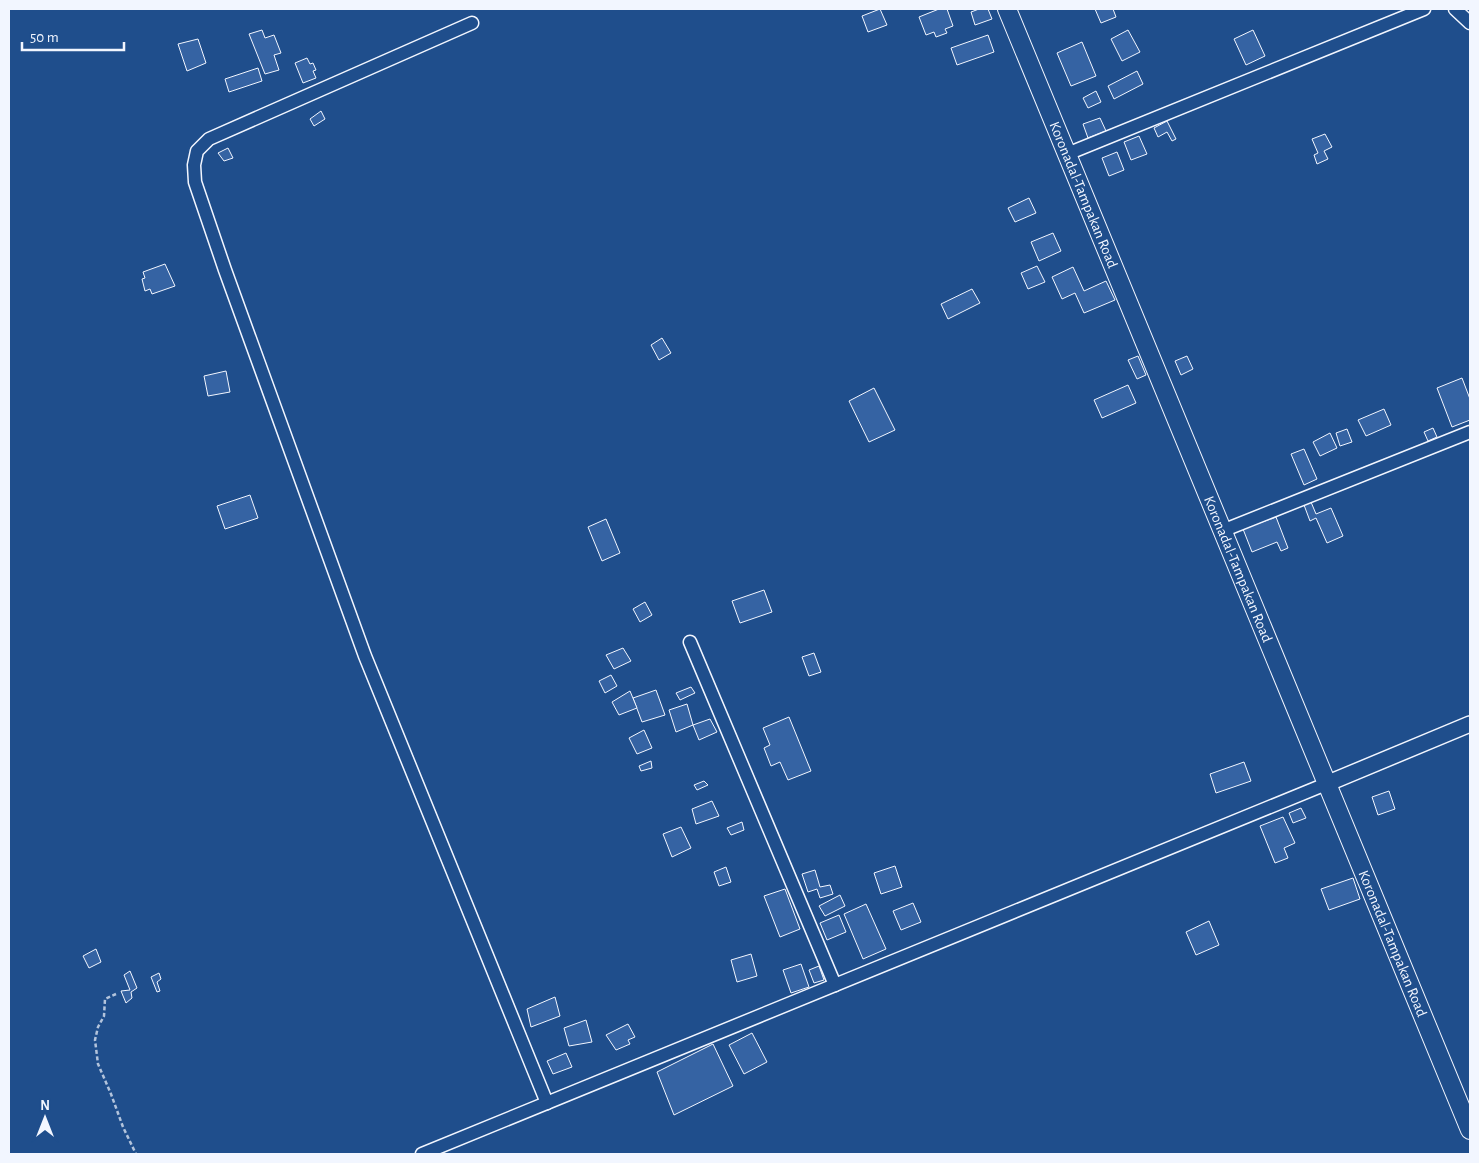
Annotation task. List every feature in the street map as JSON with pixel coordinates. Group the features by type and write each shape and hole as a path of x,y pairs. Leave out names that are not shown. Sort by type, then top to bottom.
{"main road":[{"name":"Koronadal-Tampakan Road","path":"1007,9 1470,1130"}],"street":[{"path":"1067,154 1424,9"},
{"path":"1455,9 1470,23"},
{"path":"472,22 209,138 197,151 194,165 195,182 224,270 366,656 547,1103"},
{"path":"1222,530 1470,432"},
{"path":"690,642 835,985"},
{"path":"422,1154 1470,724"}],"path":[{"path":"116,994 105,999 104,1016 98,1027 95,1040 98,1064 136,1154"}],"building":[{"path":"880,9 887,25 868,32 862,16"},
{"path":"939,9 947,9 953,26 945,29 947,33 936,37 934,32 926,35 919,17"},
{"path":"979,9 988,9 992,19 975,25 971,12"},
{"path":"1095,9 1113,9 1116,17 1101,23"},
{"path":"262,30 265,38 274,35 281,53 274,55 279,70 265,74 249,34"},
{"path":"1128,30 1140,52 1122,61 1111,39"},
{"path":"1253,30 1265,56 1246,65 1234,39"},
{"path":"988,35 994,52 957,65 951,48"},
{"path":"198,39 206,63 187,71 178,44"},
{"path":"1082,42 1096,76 1071,86 1057,53"},
{"path":"307,58 310,64 313,63 316,70 313,71 316,78 303,83 295,63"},
{"path":"258,68 262,81 229,92 225,79"},
{"path":"1137,71 1143,84 1114,99 1108,86"},
{"path":"1096,91 1101,102 1088,108 1083,98"},
{"path":"321,111 325,119 314,126 310,119"},
{"path":"1100,118 1106,131 1088,138 1083,124"},
{"path":"1167,121 1176,139 1172,141 1167,132 1158,137 1154,128"},
{"path":"1325,134 1332,147 1324,151 1328,159 1317,164 1314,155 1318,153 1312,139"},
{"path":"1139,136 1147,154 1131,160 1124,142"},
{"path":"228,148 233,158 224,161 218,153"},
{"path":"1117,152 1124,170 1109,176 1102,158"},
{"path":"1029,198 1036,213 1015,222 1008,208"},
{"path":"1053,233 1061,251 1039,261 1031,242"},
{"path":"165,264 175,286 152,294 150,289 145,291 142,279 145,278 143,272"},
{"path":"1037,266 1045,282 1028,289 1021,273"},
{"path":"1073,267 1084,291 1106,281 1115,300 1084,313 1075,293 1062,299 1052,277"},
{"path":"972,289 980,303 948,319 941,304"},
{"path":"662,338 671,353 659,360 651,345"},
{"path":"1138,356 1146,375 1137,379 1128,360"},
{"path":"1187,356 1193,369 1181,375 1175,361"},
{"path":"226,371 230,392 208,396 204,376"},
{"path":"1462,378 1470,399 1470,420 1452,427 1437,388"},
{"path":"1128,385 1136,403 1102,418 1094,400"},
{"path":"874,388 895,430 869,442 849,401"},
{"path":"1384,409 1391,425 1366,436 1358,420"},
{"path":"1433,428 1437,437 1428,441 1424,432"},
{"path":"1347,429 1352,442 1340,446 1336,433"},
{"path":"1330,433 1337,448 1320,456 1313,442"},
{"path":"1304,449 1317,479 1304,485 1291,454"},
{"path":"250,495 258,518 225,529 217,506"},
{"path":"1311,502 1316,514 1331,508 1343,536 1327,543 1316,518 1310,521 1304,505"},
{"path":"1276,517 1288,548 1281,551 1277,542 1252,552 1243,529"},
{"path":"606,519 620,553 602,561 588,527"},
{"path":"764,590 772,612 740,623 732,601"},
{"path":"645,602 652,615 640,622 633,609"},
{"path":"623,648 631,661 614,669 606,655"},
{"path":"814,653 821,672 809,676 802,657"},
{"path":"611,675 617,686 605,693 599,681"},
{"path":"691,687 695,693 680,700 676,693"},
{"path":"656,690 665,715 642,722 633,698"},
{"path":"630,691 637,708 619,715 612,702"},
{"path":"687,704 693,725 676,732 669,710"},
{"path":"789,717 811,771 788,780 780,762 771,766 764,748 770,745 763,728"},
{"path":"710,719 717,732 699,740 693,725"},
{"path":"644,730 652,748 637,754 629,738"},
{"path":"651,761 652,768 641,771 639,766"},
{"path":"1244,762 1251,781 1216,793 1210,774"},
{"path":"704,781 708,785 697,790 694,785"},
{"path":"1389,791 1395,809 1378,815 1372,797"},
{"path":"712,801 719,816 696,824 692,809"},
{"path":"1301,808 1306,818 1293,823 1289,813"},
{"path":"1283,817 1295,843 1284,848 1288,858 1275,863 1260,826"},
{"path":"742,822 744,830 731,835 727,828"},
{"path":"681,827 691,848 672,857 663,834"},
{"path":"895,866 902,887 881,894 874,873"},
{"path":"726,867 731,882 719,886 714,872"},
{"path":"815,870 820,887 830,885 833,894 820,898 817,889 808,892 802,874"},
{"path":"1353,878 1360,899 1329,910 1321,889"},
{"path":"785,889 800,929 780,937 764,896"},
{"path":"840,895 845,906 825,916 819,906"},
{"path":"913,903 921,922 901,930 893,911"},
{"path":"866,904 886,949 863,959 844,914"},
{"path":"839,915 846,932 827,940 820,923"},
{"path":"1209,921 1219,945 1196,955 1186,932"},
{"path":"96,949 101,962 89,968 83,956"},
{"path":"751,954 757,976 737,982 731,960"},
{"path":"801,964 809,987 791,993 783,970"},
{"path":"819,966 824,980 814,983 809,970"},
{"path":"130,971 137,988 131,992 132,998 126,1003 121,991 130,990 124,975"},
{"path":"159,973 161,979 157,982 160,991 157,992 151,977"},
{"path":"555,997 560,1016 531,1027 527,1009"},
{"path":"586,1020 592,1042 569,1046 564,1028"},
{"path":"628,1024 635,1037 628,1040 630,1044 616,1050 606,1035"},
{"path":"752,1033 767,1062 744,1074 729,1045"},
{"path":"713,1044 733,1086 674,1115 657,1072"},
{"path":"566,1053 572,1067 553,1074 547,1061"}]}
